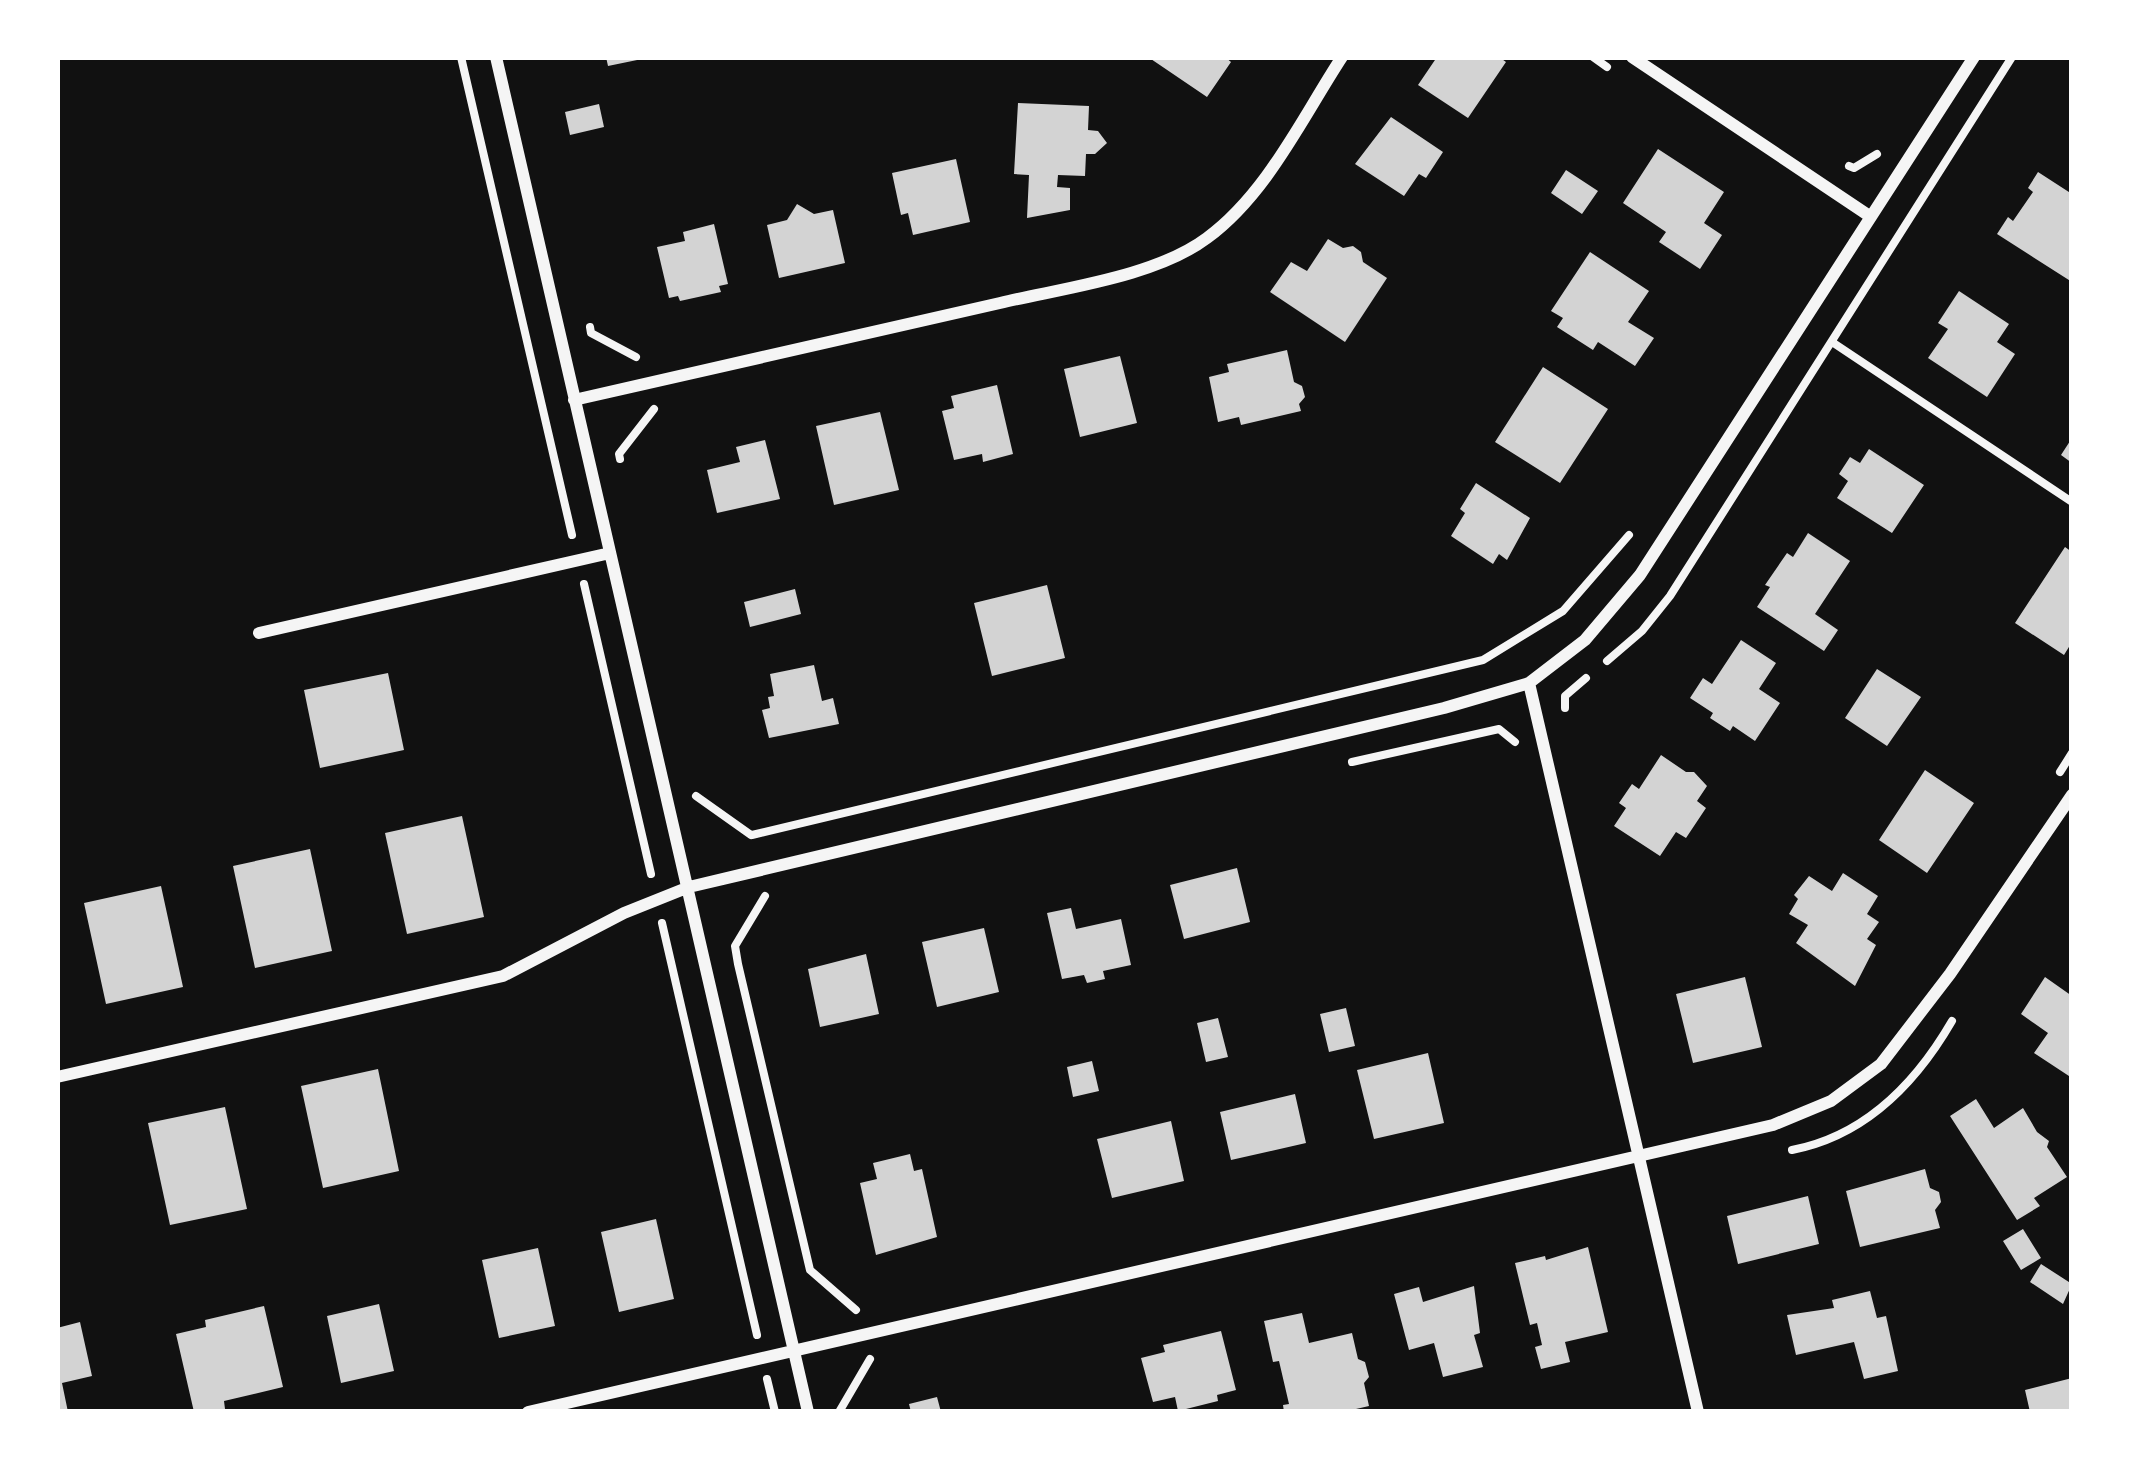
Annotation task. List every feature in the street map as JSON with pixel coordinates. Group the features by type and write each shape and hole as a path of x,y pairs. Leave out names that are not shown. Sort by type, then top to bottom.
{"street":[{"path":"496,57 808,1412"},
{"path":"574,400 1132,271 1202,242 1254,194 1342,57"},
{"path":"1632,57 1871,217"},
{"path":"57,1077 503,976 624,913 689,886 1477,700 1529,683 1585,640 1640,575 1974,57"},
{"path":"259,633 610,553"},
{"path":"1529,683 1698,1412"},
{"path":"528,1412 1773,1125 1831,1101 1882,1064 2072,795"}],"path":[{"path":"460,57 775,1412"},
{"path":"1815,179 1828,157 1854,168 1874,159 1886,141"},
{"path":"586,312 591,333 641,360 655,410 619,454 622,468"},
{"path":"1832,342 2072,502"},
{"path":"752,835 1483,660 1562,611 1632,530"},
{"path":"2047,791 2072,753"},
{"path":"692,782 697,799 752,835 766,900 735,946 738,964 810,1270 860,1314 870,1360"},
{"path":"839,1412 870,1360 891,1354"}],"building":[{"path":"606,57 642,57 642,59 608,66"},
{"path":"1148,57 1225,57 1231,62 1207,97"},
{"path":"1437,57 1499,57 1506,62 1468,118 1418,85"},
{"path":"1018,103 1089,106 1088,130 1098,131 1107,143 1095,154 1086,154 1085,176 1058,175 1057,187 1070,188 1070,210 1027,218 1029,175 1014,174"},
{"path":"599,104 604,127 570,135 565,112"},
{"path":"1391,117 1443,152 1426,178 1419,174 1404,196 1355,164"},
{"path":"1658,149 1724,192 1704,223 1722,235 1700,269 1659,242 1666,232 1623,203"},
{"path":"956,159 970,222 913,235 908,213 901,215 892,173"},
{"path":"1566,170 1598,191 1582,214 1551,193"},
{"path":"2038,172 2072,194 2072,282 1997,234 2008,217 2013,221 2033,192 2028,188"},
{"path":"797,204 814,214 833,210 845,263 779,278 767,225 787,220"},
{"path":"714,224 728,284 719,286 721,292 680,301 678,296 669,298 657,247 685,241 683,232"},
{"path":"1328,239 1343,248 1353,246 1361,252 1363,262 1387,278 1345,342 1270,292 1291,262 1307,271"},
{"path":"1590,252 1649,291 1628,322 1654,338 1635,366 1598,342 1593,350 1557,327 1563,318 1551,311"},
{"path":"1959,291 2009,324 1997,342 2015,354 1987,397 1928,358 1948,329 1938,323"},
{"path":"1287,350 1294,382 1302,386 1305,397 1299,404 1301,411 1241,425 1239,417 1218,422 1209,377 1229,372 1227,364"},
{"path":"1120,356 1137,423 1080,437 1064,369"},
{"path":"1543,367 1608,409 1560,483 1495,442"},
{"path":"997,385 1013,454 983,462 982,454 954,460 942,411 954,408 951,396"},
{"path":"880,412 899,490 834,505 816,426"},
{"path":"2072,438 2072,463 2061,455"},
{"path":"765,440 780,499 717,513 707,470 740,462 736,447"},
{"path":"1869,449 1924,485 1892,533 1837,498 1848,481 1839,474 1850,457 1860,463"},
{"path":"1476,483 1530,518 1507,560 1499,554 1493,564 1451,536"},
{"path":"1808,533 1850,561 1815,614 1838,630 1824,651 1757,607 1770,587 1765,585 1787,553 1793,557"},
{"path":"2065,547 2072,552 2072,642 2064,655 2015,623"},
{"path":"1047,585 1065,658 992,676 974,603"},
{"path":"795,589 801,614 750,627 744,602"},
{"path":"1741,640 1776,663 1759,689 1780,703 1755,741 1710,718 1713,713 1690,698 1703,678 1712,684"},
{"path":"814,665 822,701 833,698 839,724 769,738 762,710 770,708 768,697 774,696 770,674"},
{"path":"1877,669 1921,697 1887,746 1845,718"},
{"path":"388,673 404,750 320,768 304,690"},
{"path":"1661,755 1686,772 1694,772 1707,786 1697,801 1706,808 1686,838 1676,832 1660,856 1614,826 1626,808 1619,803 1632,784 1639,789"},
{"path":"1925,770 1974,803 1927,873 1879,840"},
{"path":"462,816 484,917 407,934 385,833"},
{"path":"310,849 332,951 255,968 233,866"},
{"path":"1237,868 1250,922 1184,939 1170,885"},
{"path":"1843,873 1878,896 1867,914 1879,922 1867,939 1876,945 1855,986 1796,943 1808,925 1789,914 1798,899 1794,895 1809,876 1832,891"},
{"path":"161,886 183,987 106,1004 84,903"},
{"path":"1071,908 1076,929 1121,919 1131,965 1103,971 1105,979 1087,983 1084,975 1062,979 1047,913"},
{"path":"984,928 999,992 937,1007 922,942"},
{"path":"866,954 879,1014 820,1027 808,969"},
{"path":"1745,977 1762,1047 1693,1063 1676,994"},
{"path":"2045,977 2072,996 2072,1078 2034,1053 2048,1033 2021,1014"},
{"path":"1346,1008 1355,1046 1329,1052 1320,1014"},
{"path":"1218,1018 1228,1057 1206,1062 1197,1023"},
{"path":"1428,1053 1444,1123 1374,1139 1357,1070"},
{"path":"1092,1061 1099,1091 1073,1097 1067,1067"},
{"path":"378,1069 399,1171 323,1188 301,1086"},
{"path":"1295,1094 1306,1143 1231,1160 1220,1112"},
{"path":"1976,1099 1994,1128 2023,1108 2037,1132 2049,1141 2047,1147 2067,1177 2034,1198 2040,1206 2017,1220 1950,1116"},
{"path":"225,1107 247,1209 170,1225 148,1123"},
{"path":"1171,1121 1184,1181 1112,1198 1097,1139"},
{"path":"910,1154 914,1171 922,1169 937,1237 876,1255 860,1183 877,1179 873,1163"},
{"path":"1925,1169 1930,1188 1939,1192 1941,1202 1935,1210 1940,1228 1860,1247 1846,1191"},
{"path":"1808,1196 1819,1244 1738,1264 1727,1216"},
{"path":"656,1219 674,1299 619,1312 601,1232"},
{"path":"2023,1229 2041,1258 2021,1270 2003,1241"},
{"path":"1588,1247 1608,1332 1565,1342 1570,1362 1541,1369 1535,1347 1542,1345 1537,1323 1530,1325 1515,1263 1545,1256 1546,1260"},
{"path":"538,1248 555,1326 499,1338 482,1260"},
{"path":"2041,1264 2072,1284 2063,1304 2030,1282"},
{"path":"1474,1286 1480,1333 1474,1335 1483,1367 1443,1377 1434,1343 1409,1350 1394,1294 1419,1287 1423,1302"},
{"path":"1870,1291 1877,1318 1886,1316 1898,1371 1864,1379 1854,1342 1796,1355 1787,1315 1834,1308 1832,1300"},
{"path":"379,1304 394,1371 341,1383 327,1316"},
{"path":"264,1306 283,1387 224,1401 225,1409 194,1412 176,1334 206,1327 205,1320"},
{"path":"1302,1313 1309,1343 1352,1333 1358,1359 1365,1362 1369,1377 1364,1383 1369,1406 1343,1412 1284,1412 1283,1405 1289,1404 1264,1321"},
{"path":"80,1322 92,1376 62,1383 68,1412 57,1412 57,1328"},
{"path":"1221,1331 1236,1390 1217,1395 1218,1401 1178,1411 1175,1397 1153,1402 1141,1358 1165,1352 1163,1345"},
{"path":"2072,1378 2072,1412 2030,1412 2025,1390"},
{"path":"937,1397 941,1412 911,1412 909,1404"}]}
